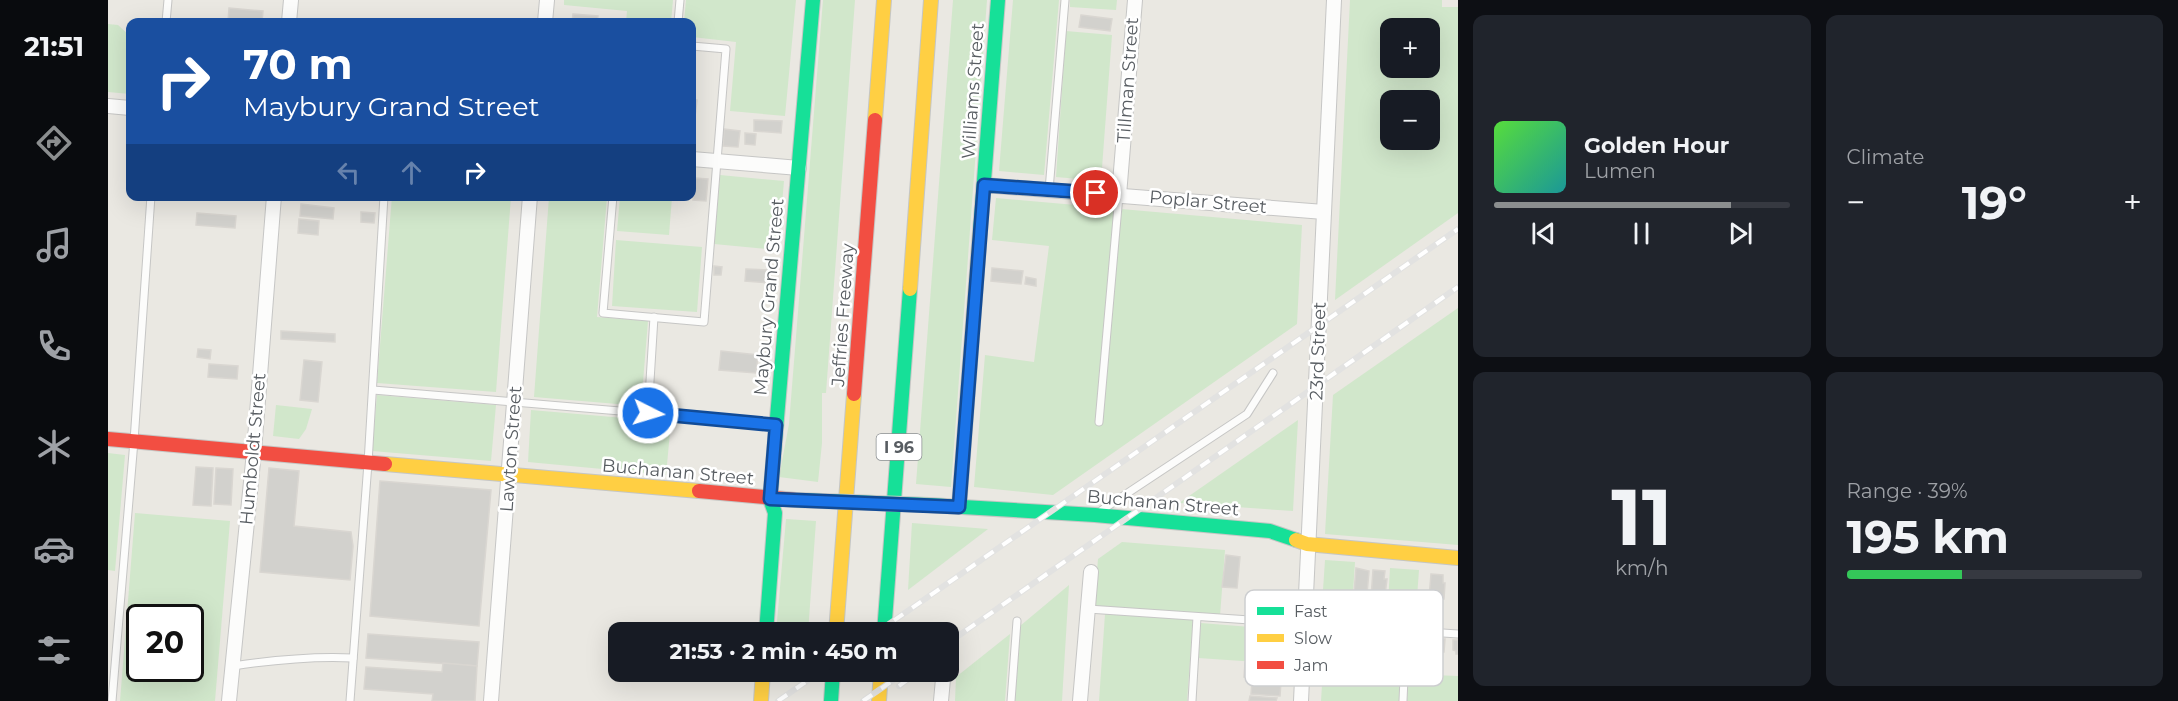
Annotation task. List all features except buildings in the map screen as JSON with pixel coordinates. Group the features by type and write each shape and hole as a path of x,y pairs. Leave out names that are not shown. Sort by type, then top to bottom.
{"main road":[{"name":"Maybury Grand Street","path":"767,622 775,513 770,499 813,0"},
{"name":"Jeffries Freeway","path":"837,622 884,0"},
{"name":"I 96","path":"885,622 931,0"},
{"name":"Williams Street","path":"959,507 998,0"},
{"path":"916,209 943,23"},
{"name":"Buchanan Street","path":"108,439 770,499 1095,515 1270,531 1307,544 1458,558"},
{"path":"761,701 762,682"},
{"path":"831,701 832,682"},
{"path":"879,701 880,682"}],"street":[{"path":"289,18 291,0"},
{"path":"545,18 547,0"},
{"name":"Tillman Street","path":"1119,195 1135,0"},
{"name":"23rd Street","path":"1305,590 1317,387 1334,0"},
{"path":"108,106 126,108"},
{"path":"696,159 799,168"},
{"name":"Poplar Street","path":"984,185 1324,212"},
{"name":"Humboldt Street","path":"229,701 254,452 274,201"},
{"name":"Lawton Street","path":"491,701 530,201"},
{"path":"1080,701 1091,572"},
{"path":"941,701 943,682"},
{"name":"23rd Street","path":"1301,701 1302,686"}],"lane":[{"path":"166,18 168,0"},
{"path":"678,18 680,0"},
{"path":"1049,190 1065,0"},
{"path":"613,201 603,313 704,322 726,49 696,46"},
{"path":"1099,422 1119,195"},
{"path":"112,701 134,441 151,201"},
{"path":"350,701 373,390 384,201"},
{"path":"648,413 654,317"},
{"path":"1095,515 1247,414 1273,373"},
{"path":"373,390 776,425"},
{"path":"1088,609 1245,620"},
{"path":"1192,701 1197,617"},
{"path":"1011,701 1017,621"},
{"path":"1443,633 1458,634"},
{"path":"232,666 316,657 353,658"},
{"path":"1403,701 1404,686"}],"green space":[{"path":"564,0 673,0 671,18 626,18 627,11 564,5"},
{"path":"686,0 796,0 785,116 730,111 736,42 696,37 696,18 684,18"},
{"path":"823,0 855,0 826,393 822,393 822,443 818,482 779,477 789,424"},
{"path":"953,0 987,0 951,487 916,484"},
{"path":"1013,0 1059,0 1044,175 999,171"},
{"path":"1070,0 1117,0 1116,10 1070,7"},
{"path":"1350,0 1442,0 1442,7 1458,7 1458,213 1335,300"},
{"path":"108,24 118,25 126,32 126,94 108,92"},
{"path":"1066,31 1112,35 1101,181 1056,177"},
{"path":"720,175 784,181 778,250 714,244"},
{"path":"996,198 1302,225 1297,324 1053,495 974,487 985,355 1034,362 1049,246 992,240"},
{"path":"392,201 511,201 496,392 377,383"},
{"path":"549,201 607,201 597,317 648,321 641,406 534,397"},
{"path":"620,201 672,201 669,235 617,231"},
{"path":"616,240 702,247 697,312 612,306"},
{"path":"1458,308 1458,545 1325,534 1333,395"},
{"path":"377,395 496,405 491,461 372,451"},
{"path":"276,405 312,409 306,429 299,439 273,436"},
{"path":"531,410 671,422 666,475 528,462"},
{"path":"1298,420 1293,511 1179,503"},
{"path":"108,453 125,455 115,571 108,570"},
{"path":"135,513 230,521 215,701 120,701 126,626 126,682 204,682 204,604 128,604"},
{"path":"786,519 816,521 809,622 777,622"},
{"path":"912,523 988,529 908,590"},
{"path":"1122,542 1225,550 1220,616 1094,607 1098,559"},
{"path":"1325,560 1355,562 1353,590 1323,590"},
{"path":"1390,568 1419,570 1418,590 1389,590"},
{"path":"1069,585 1062,701 1014,701 1020,626"},
{"path":"1105,614 1193,620 1187,701 1099,701"},
{"path":"1201,623 1245,627 1245,661 1198,658"},
{"path":"1010,634 1005,701 955,701 956,682 959,682 959,675"},
{"path":"1443,675 1458,676 1458,701 1407,701 1408,686 1443,686"},
{"path":"1322,686 1400,686 1399,701 1321,701"}],"railway":[{"path":"892,622 1458,229"},
{"path":"959,635 1458,287"},
{"path":"778,701 806,682"},
{"path":"863,701 891,682"},
{"path":"899,686 904,682"}],"traffic: fast":[{"path":"767,622 775,513 770,499 813,0"},
{"path":"980,232 998,0"},
{"path":"885,622 910,289"},
{"path":"796,500 929,505"},
{"path":"929,505 1095,515 1270,531 1296,540"},
{"path":"831,701 832,682"}],"traffic: slow":[{"path":"875,120 884,0"},
{"path":"910,289 931,0"},
{"path":"959,507 980,232"},
{"path":"837,622 854,394"},
{"path":"385,464 699,491"},
{"path":"1296,540 1307,544 1458,558"},
{"path":"761,701 762,682"},
{"path":"879,701 880,682"}],"traffic: jam":[{"path":"854,394 875,120"},
{"path":"108,439 385,464"},
{"path":"699,491 796,500"}],"route":[{"path":"648,413 776,425 770,499 959,507 984,185 1096,193"}]}
